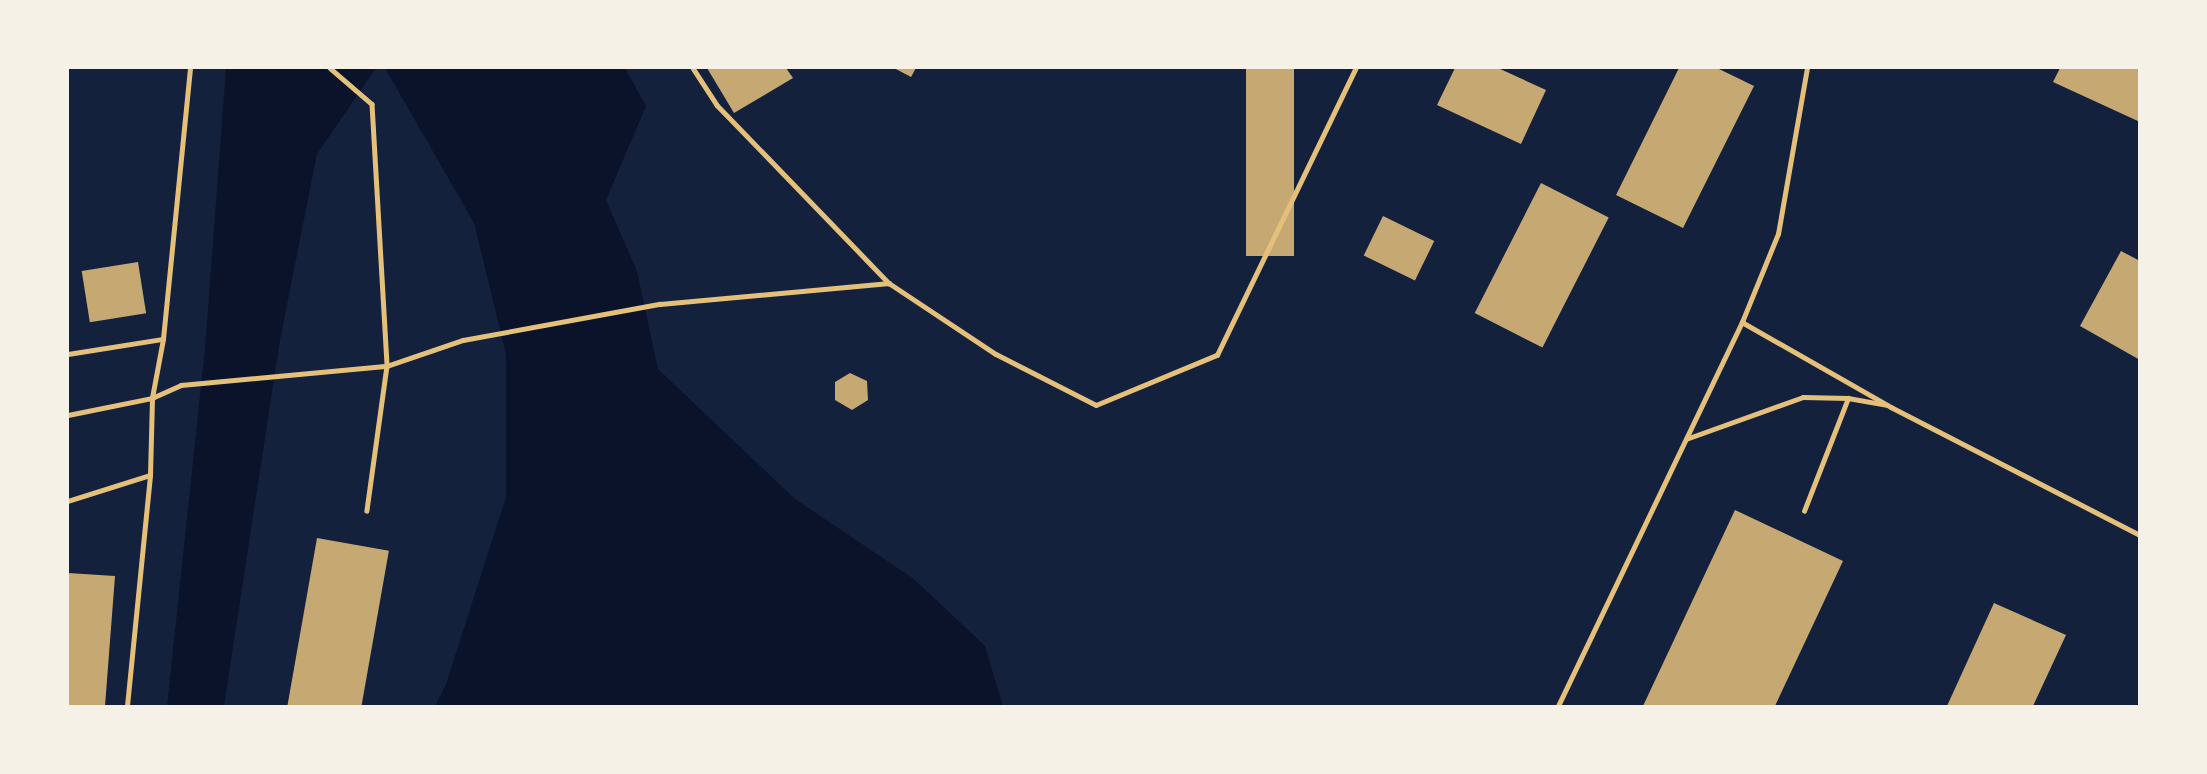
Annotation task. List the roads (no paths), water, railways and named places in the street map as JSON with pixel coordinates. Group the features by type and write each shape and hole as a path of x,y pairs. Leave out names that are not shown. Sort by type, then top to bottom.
{"lane":[{"path":"126,706 150,475 152,398 163,339 190,68"},
{"path":"330,68 372,104 387,366 366,512"},
{"path":"693,68 717,105 889,283 996,354 1096,405 1217,355 1356,68"},
{"path":"1558,706 1742,322 1778,234 1807,68"},
{"path":"68,415 152,398 181,385 290,373 387,366 463,340 660,304 889,283"},
{"path":"1742,322 1892,406 2139,535"},
{"path":"68,354 163,339"},
{"path":"1686,439 1803,397 1848,398 1892,406"},
{"path":"1804,511 1848,398"},
{"path":"68,501 150,475"}],"water":[{"path":"226,68 376,68 317,154 280,340 224,706 167,706 205,348"},
{"path":"385,68 625,68 646,106 606,200 637,271 658,369 795,499 914,579 985,646 1003,706 435,706 446,684 506,497 506,354 474,223"}]}
